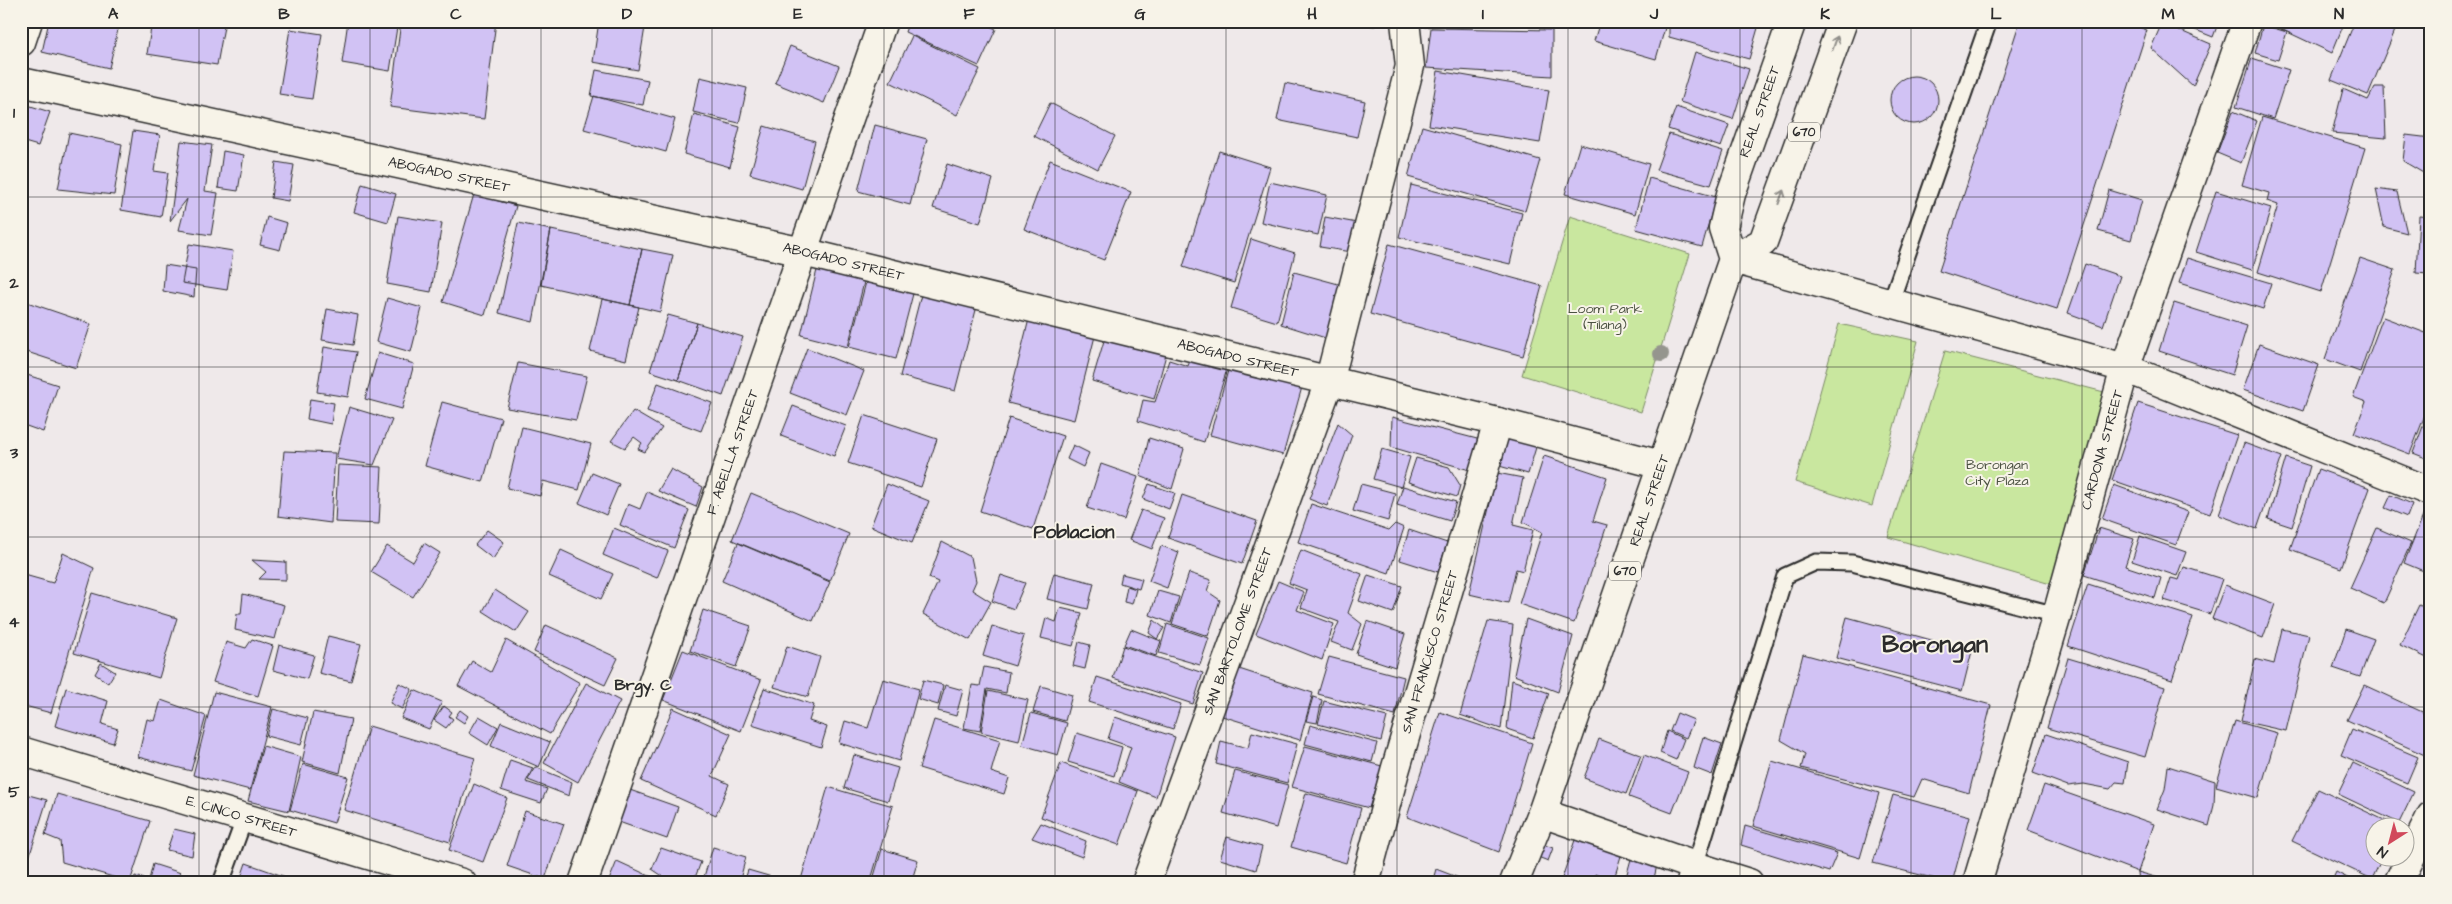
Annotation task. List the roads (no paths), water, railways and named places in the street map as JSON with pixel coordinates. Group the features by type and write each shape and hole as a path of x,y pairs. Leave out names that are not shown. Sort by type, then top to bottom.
{"street":[{"path":"21,42 28,21"},
{"name":"F. ABELLA STREET","path":"583,883 884,21"},
{"name":"SAN BARTOLOME STREET","path":"1146,883 1329,382 1410,66 1405,21"},
{"name":"REAL STREET","path":"1514,883 1542,813 1733,259 1723,228 1729,202 1792,21"},
{"name":"670","path":"1733,259 1763,242 1843,21"},
{"name":"CARDONA STREET","path":"1977,883 2057,615 2125,368 2247,21"},
{"name":"ABOGADO STREET","path":"21,82 803,252 1498,422 1661,465"},
{"path":"1733,259 2125,368 2431,492"},
{"name":"SAN FRANCISCO STREET","path":"1365,883 1395,771 1498,422"},
{"name":"E. CINCO STREET","path":"21,750 462,883"},
{"path":"1542,813 1693,874 1749,883"},
{"path":"2398,883 2431,816"}],"lane":[{"path":"1890,304 1989,21"},
{"path":"1693,874 1785,576 1816,562 1852,563 2057,615"},
{"path":"221,883 245,818"}],"district":[{"name":"Poblacion","path":"1074,532"},
{"name":"Borongan","path":"1935,645"},
{"name":"Brgy. C","path":"643,685"}],"park label":[{"name":"Loom Park (Tilang)","path":"1605,318"},
{"name":"Borongan City Plaza","path":"1997,474"}]}
